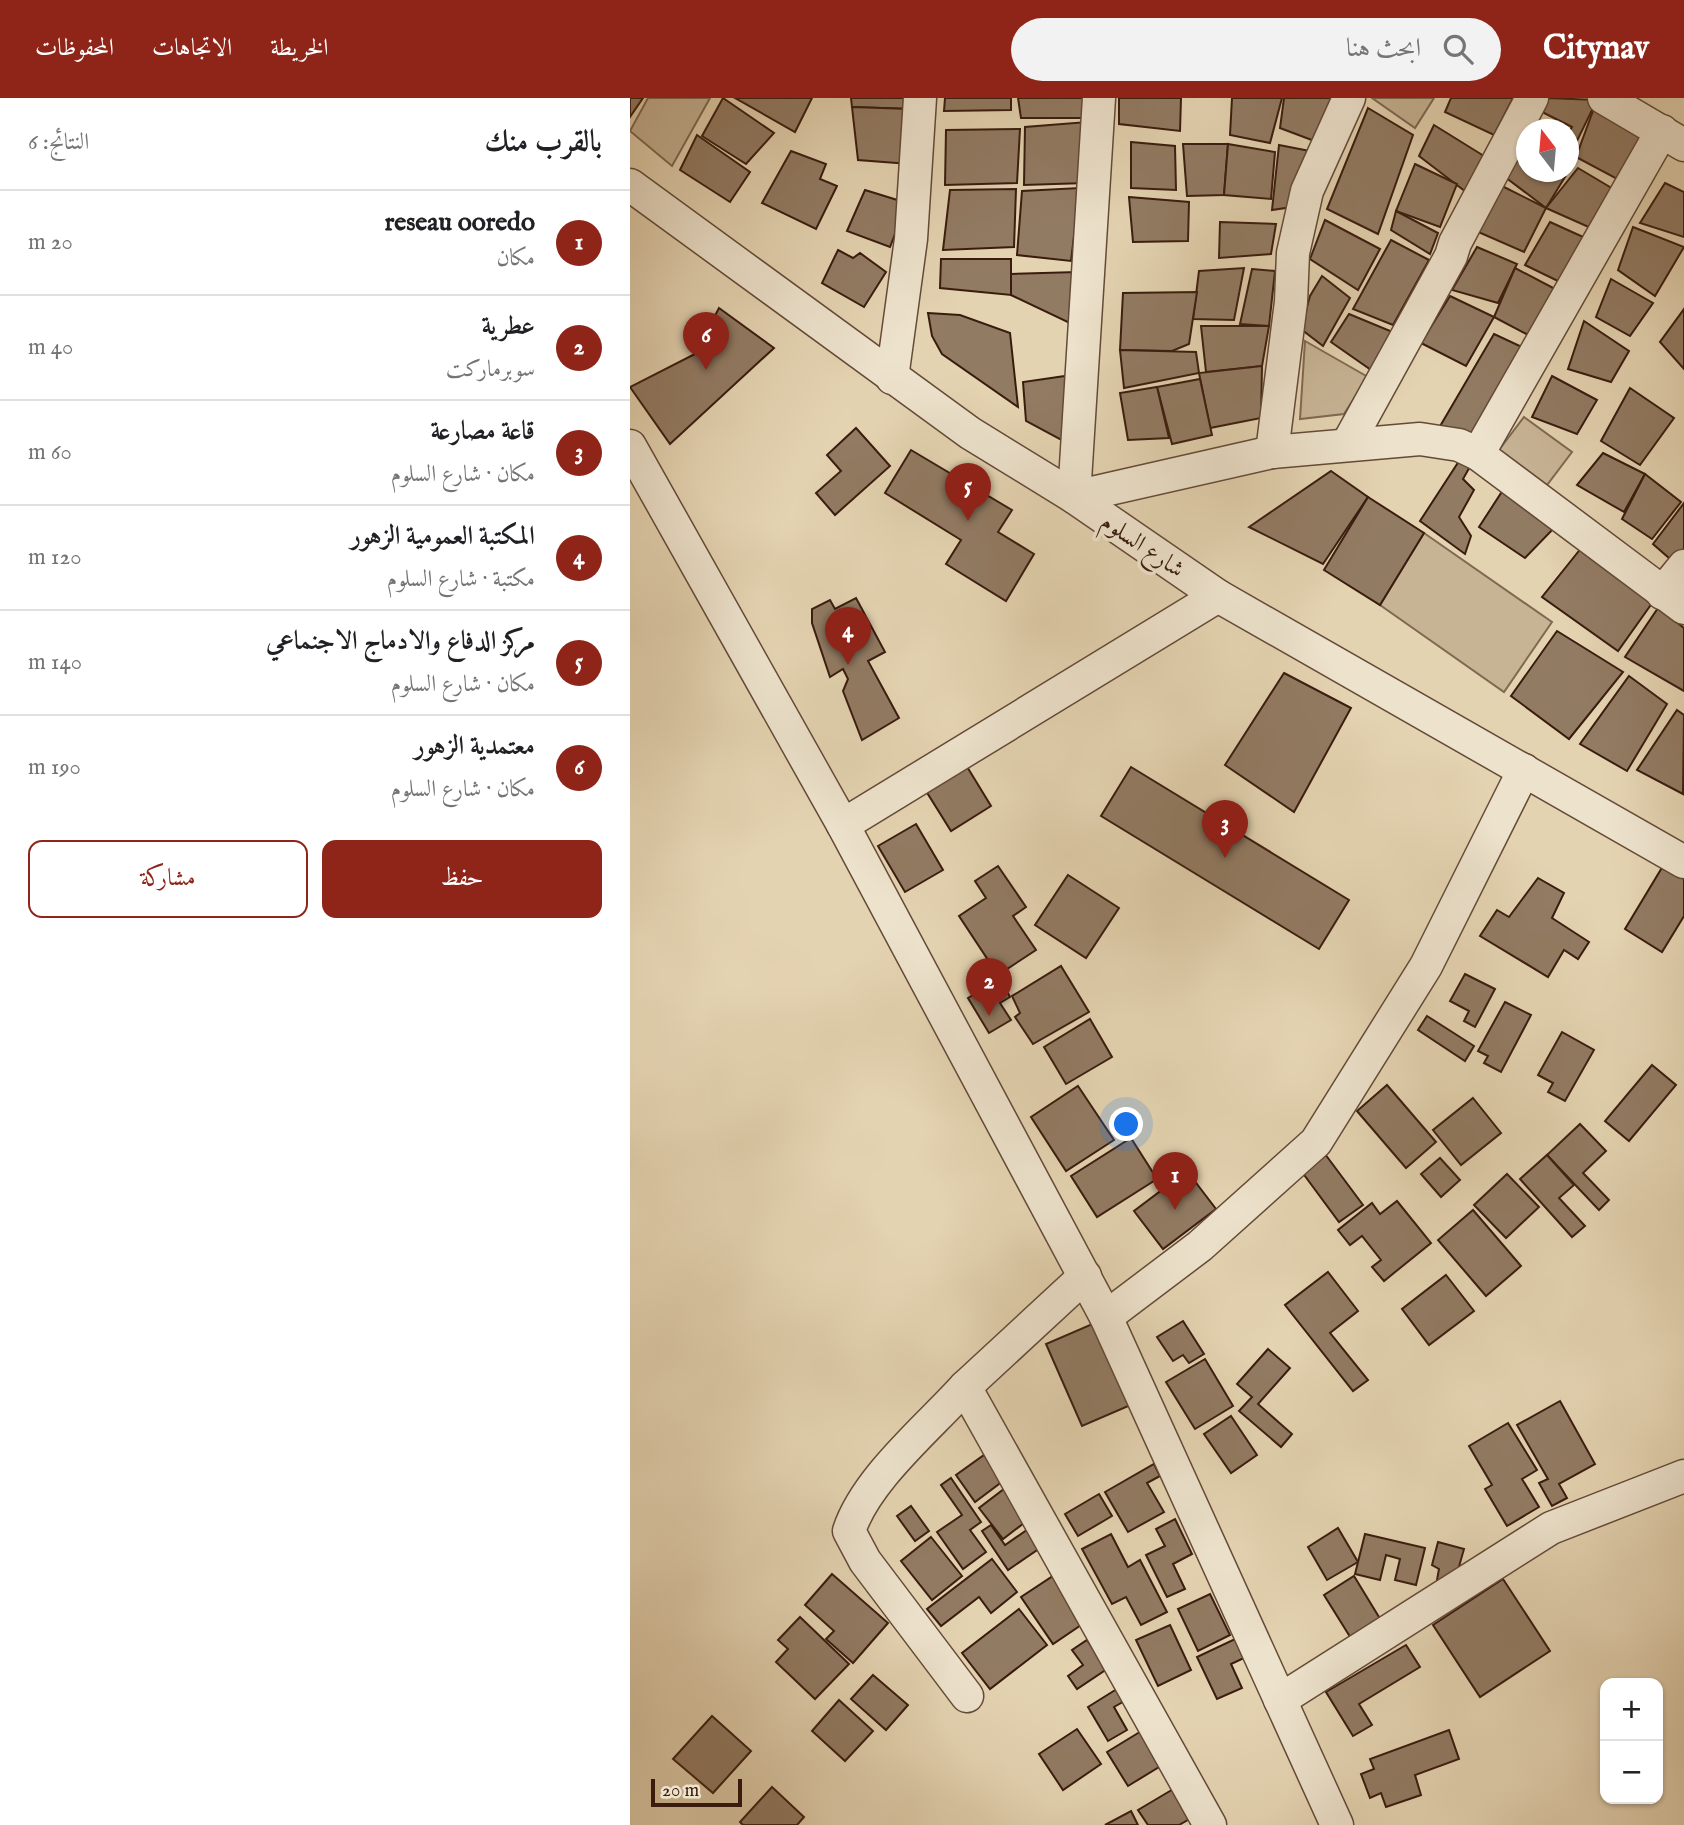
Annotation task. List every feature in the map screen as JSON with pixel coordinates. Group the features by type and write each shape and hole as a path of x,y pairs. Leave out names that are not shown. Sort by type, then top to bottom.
{"street":[{"path":"892,378 911,239 920,98"},
{"path":"1099,98 1074,497 1272,452 1420,439 1459,444 1478,454 1673,601 1684,566"},
{"path":"1272,452 1292,302 1293,253 1307,191 1349,98"},
{"path":"1347,445 1451,256 1455,243 1532,98"},
{"path":"1478,454 1673,138 1604,98"},
{"name":"شارع السلوم","path":"630,185 970,433 1074,497 1218,596 1524,770 1678,848"},
{"path":"630,446 843,825 1106,1317 1336,1825"},
{"path":"843,825 1218,596"},
{"path":"1106,1317 1200,1246 1316,1142 1426,966 1524,770"},
{"path":"967,1696 865,1561 849,1531 855,1513 876,1484 965,1387 1085,1276"},
{"path":"965,1387 1210,1825"},
{"path":"1280,1700 1552,1528 1684,1476"}],"shaded area":[{"path":"648,98 710,98 672,166 630,131"},
{"path":"1372,98 1434,98 1415,128"},
{"path":"1305,341 1368,377 1344,414 1300,419"},
{"path":"1524,417 1572,452 1547,485 1499,450"},
{"path":"1424,533 1552,622 1504,692 1380,605"}],"building":[{"path":"630,98 643,98 630,117"},
{"path":"723,98 774,133 746,164 702,136"},
{"path":"735,98 812,98 795,132"},
{"path":"851,98 911,98 910,109 852,107"},
{"path":"945,98 1011,98 1011,110 944,111"},
{"path":"1018,98 1086,98 1084,118 1021,118"},
{"path":"1119,98 1181,98 1180,131 1119,124"},
{"path":"1232,98 1282,98 1270,143 1230,135"},
{"path":"1284,98 1339,98 1317,142 1280,128"},
{"path":"1451,98 1513,98 1494,135 1445,112"},
{"path":"1548,98 1597,100 1579,137 1579,119 1556,119 1542,112"},
{"path":"1597,100 1643,134 1619,180 1579,159 1579,149"},
{"path":"852,107 910,109 909,164 858,160"},
{"path":"1368,108 1413,135 1378,234 1327,209"},
{"path":"1087,122 1086,183 1024,185 1025,127"},
{"path":"1434,125 1484,156 1466,192 1419,156"},
{"path":"1020,129 1017,183 945,185 946,130"},
{"path":"697,135 750,172 730,202 680,170"},
{"path":"1131,142 1175,146 1176,190 1131,188"},
{"path":"1183,144 1228,144 1224,195 1187,196"},
{"path":"1228,144 1275,152 1271,199 1224,195"},
{"path":"1279,145 1310,151 1292,207 1272,210"},
{"path":"791,151 826,164 820,179 837,186 816,229 762,203"},
{"path":"1516,159 1516,182 1562,182 1546,208 1505,177"},
{"path":"1415,164 1457,184 1440,227 1396,211"},
{"path":"1579,169 1615,190 1593,229 1546,208 1567,182 1579,182"},
{"path":"1665,183 1684,192 1684,237 1640,223"},
{"path":"1500,185 1546,208 1524,252 1476,231"},
{"path":"1080,188 1071,261 1017,255 1022,191"},
{"path":"1016,189 1014,247 943,250 950,190"},
{"path":"865,190 907,203 890,247 847,231"},
{"path":"1129,197 1189,202 1188,241 1133,242"},
{"path":"1396,211 1438,233 1430,254 1391,230"},
{"path":"1325,220 1380,249 1358,290 1310,259"},
{"path":"1220,222 1276,224 1271,254 1219,258"},
{"path":"1550,222 1592,241 1564,284 1525,265"},
{"path":"1633,227 1684,247 1655,296 1618,270"},
{"path":"1391,240 1429,260 1393,325 1353,309"},
{"path":"1477,247 1517,264 1498,303 1452,290"},
{"path":"838,250 853,258 860,253 886,272 864,307 822,283"},
{"path":"941,259 1011,259 1011,295 940,288"},
{"path":"1244,268 1234,320 1193,319 1199,271"},
{"path":"1515,268 1557,290 1534,338 1494,317"},
{"path":"1252,269 1275,271 1269,326 1240,324"},
{"path":"1077,272 1076,326 1011,295 1011,274"},
{"path":"1322,276 1350,298 1323,346 1301,329 1310,296"},
{"path":"1611,279 1653,303 1630,336 1596,317"},
{"path":"1197,292 1189,344 1172,351 1120,350 1123,293"},
{"path":"1450,296 1494,317 1466,366 1421,343"},
{"path":"719,308 774,348 670,444 630,387 695,354"},
{"path":"1684,309 1684,369 1660,342"},
{"path":"928,313 960,315 1010,333 1018,407 942,354 932,336"},
{"path":"1349,314 1395,333 1374,372 1331,342"},
{"path":"1584,321 1629,351 1611,382 1568,369"},
{"path":"1201,326 1269,326 1262,366 1206,372"},
{"path":"1494,334 1524,348 1473,440 1439,428"},
{"path":"1120,350 1196,352 1199,373 1124,388"},
{"path":"1262,366 1261,418 1210,428 1199,373"},
{"path":"1072,375 1067,443 1026,421 1023,382"},
{"path":"1552,376 1597,400 1577,434 1532,417"},
{"path":"1200,379 1212,435 1172,444 1157,387"},
{"path":"1157,387 1169,438 1128,440 1120,393"},
{"path":"1630,388 1674,418 1640,465 1601,441"},
{"path":"856,428 890,466 835,515 816,493 841,471 827,455"},
{"path":"911,450 1012,510 998,532 1034,554 1006,601 946,564 961,540 885,493"},
{"path":"1603,453 1645,474 1624,512 1577,485"},
{"path":"1461,458 1472,463 1463,479 1474,490 1459,517 1471,536 1465,554 1420,521"},
{"path":"1331,471 1368,497 1323,564 1249,527"},
{"path":"1645,474 1681,502 1652,539 1622,519"},
{"path":"1503,490 1557,525 1525,558 1479,527"},
{"path":"1368,497 1424,533 1380,605 1324,570"},
{"path":"1684,503 1684,555 1677,565 1653,544"},
{"path":"1582,547 1655,599 1618,651 1542,597"},
{"path":"856,598 885,652 868,661 899,718 862,740 843,691 848,679 843,669 830,677 812,623 812,609 830,600 835,609"},
{"path":"1658,608 1684,628 1684,691 1625,657"},
{"path":"1557,631 1623,672 1569,739 1511,696"},
{"path":"1284,673 1351,708 1294,812 1225,765"},
{"path":"1629,676 1667,704 1627,771 1580,744"},
{"path":"1677,710 1684,715 1683,794 1637,770"},
{"path":"966,765 991,806 951,831 926,791"},
{"path":"1131,767 1349,900 1319,949 1101,816"},
{"path":"916,824 943,870 905,892 878,846"},
{"path":"998,866 1026,907 1013,916 1036,950 998,975 959,916 986,898 975,881"},
{"path":"1663,866 1684,879 1684,916 1662,952 1625,929"},
{"path":"1068,875 1119,908 1086,958 1035,925"},
{"path":"1538,878 1564,893 1552,918 1589,942 1578,959 1564,950 1548,977 1480,936 1497,910 1509,917"},
{"path":"1061,966 1089,1012 1033,1044 1015,1017 1020,1013 1012,996"},
{"path":"1465,974 1495,989 1475,1027 1464,1021 1469,1011 1450,1001"},
{"path":"1000,979 1010,997 1000,1003 1011,1020 989,1033 968,998"},
{"path":"1505,1002 1531,1015 1501,1072 1484,1063 1488,1056 1478,1051"},
{"path":"1427,1016 1474,1046 1465,1061 1418,1030"},
{"path":"1090,1019 1112,1057 1066,1084 1044,1047"},
{"path":"1562,1032 1594,1050 1565,1101 1548,1092 1553,1083 1538,1075"},
{"path":"1652,1065 1676,1085 1629,1141 1605,1121"},
{"path":"1387,1085 1436,1142 1406,1168 1357,1111"},
{"path":"1078,1086 1114,1140 1066,1171 1031,1117"},
{"path":"1473,1098 1501,1133 1461,1165 1433,1130"},
{"path":"1580,1124 1606,1151 1583,1173 1609,1200 1599,1210 1547,1155"},
{"path":"1131,1138 1157,1179 1097,1217 1071,1176"},
{"path":"1325,1154 1363,1205 1339,1222 1302,1172"},
{"path":"1547,1155 1574,1185 1559,1198 1585,1226 1572,1237 1520,1179"},
{"path":"1440,1158 1460,1180 1441,1197 1421,1174"},
{"path":"1187,1171 1216,1209 1163,1249 1134,1211"},
{"path":"1507,1174 1539,1207 1506,1238 1474,1205"},
{"path":"1397,1201 1431,1243 1384,1281 1372,1267 1381,1260 1362,1236 1350,1245 1338,1230 1372,1203 1380,1214"},
{"path":"1473,1210 1521,1266 1486,1296 1438,1240"},
{"path":"1328,1272 1358,1311 1330,1333 1368,1380 1353,1391 1285,1305"},
{"path":"1446,1275 1474,1311 1429,1345 1402,1309"},
{"path":"1183,1321 1204,1354 1189,1363 1183,1355 1173,1361 1157,1337"},
{"path":"1097,1322 1133,1404 1082,1426 1046,1344"},
{"path":"1268,1349 1290,1368 1258,1404 1292,1434 1281,1447 1239,1411 1252,1397 1237,1384"},
{"path":"1205,1359 1233,1406 1195,1429 1166,1382"},
{"path":"1560,1401 1595,1464 1559,1484 1567,1498 1552,1506 1539,1483 1548,1479 1517,1425"},
{"path":"1231,1416 1257,1455 1231,1473 1204,1434"},
{"path":"1508,1423 1537,1470 1522,1479 1539,1507 1507,1526 1485,1489 1492,1485 1469,1446"},
{"path":"984,1455 1003,1481 975,1502 956,1475"},
{"path":"1154,1464 1160,1476 1147,1483 1164,1512 1128,1532 1105,1492"},
{"path":"951,1478 981,1522 970,1530 986,1552 963,1569 937,1532 962,1515 941,1485"},
{"path":"1004,1489 1028,1520 1003,1539 979,1508"},
{"path":"1099,1494 1112,1516 1078,1536 1065,1514"},
{"path":"911,1506 929,1531 915,1541 897,1516"},
{"path":"1175,1519 1192,1554 1173,1564 1185,1589 1167,1597 1146,1555 1165,1546 1156,1529"},
{"path":"991,1525 1005,1545 1034,1525 1046,1544 1008,1570 982,1531"},
{"path":"1338,1528 1358,1562 1327,1580 1308,1547"},
{"path":"1111,1534 1128,1567 1140,1560 1167,1612 1141,1625 1126,1597 1112,1604 1082,1549"},
{"path":"1365,1534 1425,1548 1416,1585 1395,1580 1400,1559 1386,1555 1380,1580 1355,1574"},
{"path":"931,1537 962,1576 932,1600 901,1561"},
{"path":"1438,1542 1464,1549 1454,1584 1437,1580 1439,1569 1432,1565"},
{"path":"992,1559 1017,1592 991,1613 979,1597 941,1626 927,1609"},
{"path":"832,1574 888,1623 853,1663 826,1639 834,1631 805,1605"},
{"path":"1056,1574 1087,1621 1053,1644 1021,1597"},
{"path":"1354,1576 1382,1622 1352,1640 1324,1595"},
{"path":"1503,1579 1550,1651 1480,1697 1433,1625"},
{"path":"1210,1594 1230,1635 1198,1651 1178,1609"},
{"path":"1019,1609 1047,1645 990,1689 962,1653"},
{"path":"800,1617 849,1664 815,1699 776,1662 788,1649 778,1640"},
{"path":"1170,1625 1191,1670 1158,1686 1136,1640"},
{"path":"1235,1639 1244,1658 1231,1664 1242,1688 1217,1699 1197,1657"},
{"path":"1087,1640 1107,1669 1077,1689 1068,1676 1083,1665 1072,1650"},
{"path":"1406,1645 1420,1667 1359,1704 1372,1725 1353,1736 1326,1692"},
{"path":"873,1675 908,1705 886,1730 851,1699"},
{"path":"1120,1687 1128,1699 1114,1707 1127,1730 1108,1741 1088,1707"},
{"path":"839,1700 873,1731 845,1761 812,1731"},
{"path":"712,1716 751,1751 713,1793 673,1759"},
{"path":"1077,1729 1101,1764 1063,1790 1039,1754"},
{"path":"1143,1730 1164,1764 1128,1786 1107,1752"},
{"path":"1449,1730 1459,1759 1415,1775 1421,1795 1386,1807 1381,1793 1370,1798 1361,1774 1374,1769 1370,1759"},
{"path":"772,1787 804,1817 797,1825 743,1825 740,1822"},
{"path":"1175,1788 1193,1817 1179,1825 1148,1825 1138,1810"},
{"path":"1131,1811 1138,1825 1105,1825"}],"place":[{"name":"معتمدية الزهور","path":"706,370"},
{"name":"مركز الدفاع والادماج الاجنماعي","path":"968,521"},
{"name":"المكتبة العمومية الزهور","path":"848,665"},
{"name":"قاعة مصارعة","path":"1225,858"},
{"name":"عطرية","path":"989,1016"},
{"name":"reseau ooredo","path":"1175,1210"}]}
